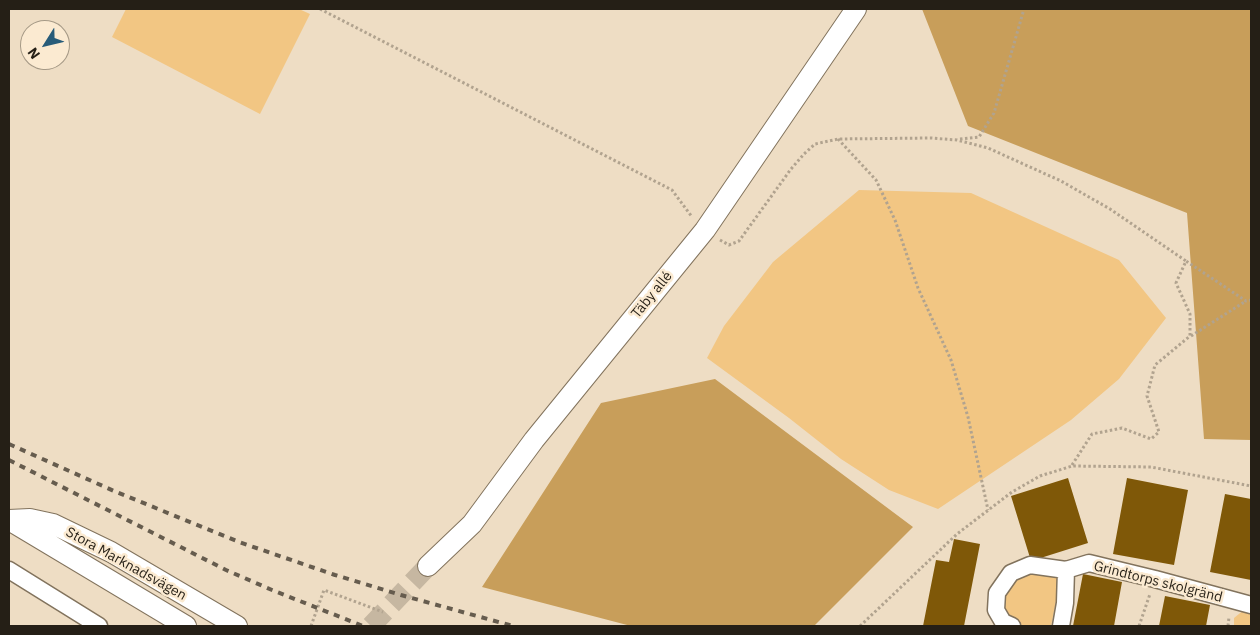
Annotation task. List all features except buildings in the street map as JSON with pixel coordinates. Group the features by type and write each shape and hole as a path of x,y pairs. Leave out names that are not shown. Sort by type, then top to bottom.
{"street":[{"name":"Täby allé","path":"428,566 472,524 534,440 705,230 856,9"},
{"name":"Stora Marknadsvägen","path":"9,520 30,519 53,524 111,552 237,626"},
{"path":"9,520 30,547 166,626"},
{"name":"Stora Marknadsvägen","path":"9,520 186,626"},
{"name":"Grindtorps skolgränd","path":"1012,626 1003,622 996,610 997,593 1011,573 1030,565 1066,570 1089,564 1155,579 1251,605"},
{"path":"9,570 99,626"},
{"path":"1061,626 1065,603 1066,570"}],"path":[{"path":"320,9 672,190 705,230 729,245 739,241 804,154 815,144 838,139 932,138 957,140 988,148 1061,181 1110,209 1246,301"},
{"path":"957,140 979,137 994,113 1024,9"},
{"path":"838,139 876,180 895,220 918,288 951,360 968,417 988,510"},
{"path":"1186,261 1176,282 1190,314 1190,336"},
{"path":"1072,466 1092,434 1122,428 1151,439 1160,432 1147,396 1155,365 1190,336 1246,301 1251,300"},
{"path":"860,626 957,534 1012,492 1040,476 1072,466 1151,467 1251,486"},
{"path":"1139,626 1155,579"},
{"path":"311,626 324,590 384,612"}],"shaded area":[{"path":"126,9 299,9 310,14 260,114 112,37"},
{"path":"922,9 1251,9 1251,440 1204,439 1187,213 968,126"},
{"path":"859,190 971,193 1119,260 1166,318 1119,379 1071,420 938,509 889,490 841,459 707,358 724,326 773,262"},
{"path":"715,379 913,527 814,626 631,626 482,587 601,403"},
{"path":"1030,573 1061,576 1051,626 1023,626 1004,611 1005,593 1015,578"},
{"path":"1245,609 1251,610 1251,626 1234,626 1234,618"}],"tunnel":[{"path":"371,626 428,566"}],"railway":[{"path":"9,444 114,491 239,542 335,575 513,626"},
{"path":"9,460 226,570 363,626"}]}
